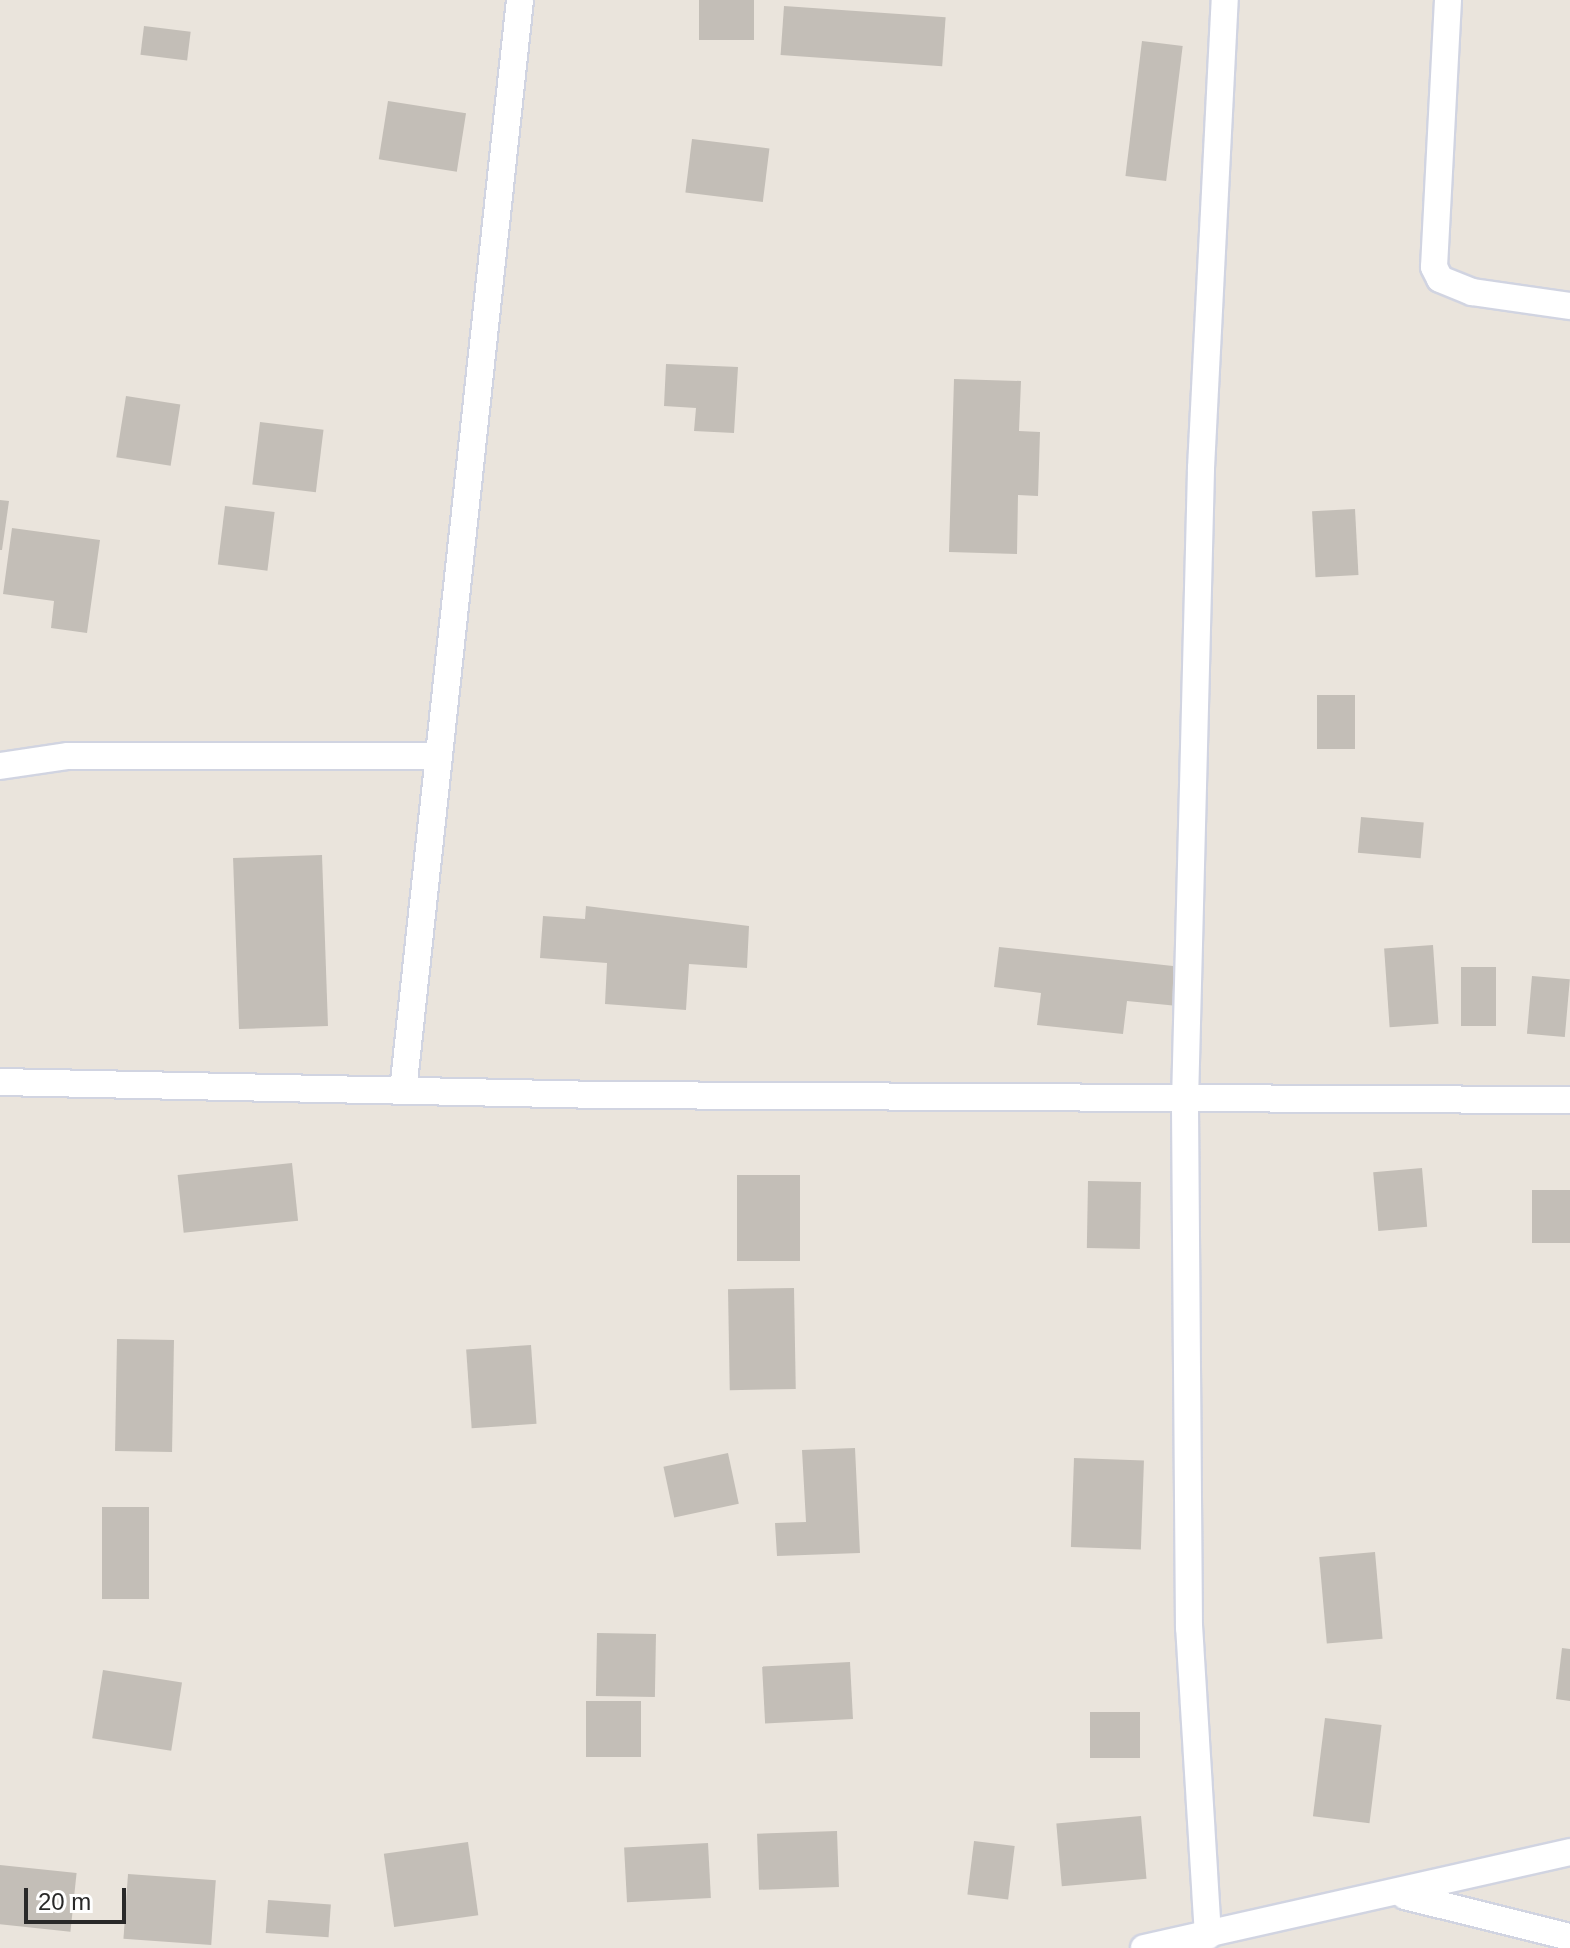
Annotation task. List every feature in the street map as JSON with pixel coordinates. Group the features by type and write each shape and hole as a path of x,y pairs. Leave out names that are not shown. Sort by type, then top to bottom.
{"street":[{"path":"403,1091 520,0"},
{"path":"1208,1936 1189,1628 1185,1102 1201,468 1225,0"},
{"path":"1448,0 1434,267 1440,279 1472,292 1570,306"},
{"path":"0,766 68,756 439,756"},
{"path":"0,1082 1185,1102 1570,1100"},
{"path":"1144,1948 1397,1894 1570,1852"},
{"path":"1397,1894 1570,1937"}],"building":[{"path":"699,0 754,0 754,40 699,40"},
{"path":"784,6 946,17 942,66 781,55"},
{"path":"144,26 191,32 187,61 140,55"},
{"path":"1142,41 1183,46 1166,181 1125,176"},
{"path":"388,101 466,113 457,172 379,159"},
{"path":"692,139 769,149 763,202 685,193"},
{"path":"666,364 738,367 734,433 694,431 696,408 664,406"},
{"path":"954,379 1021,381 1019,431 1040,432 1038,496 1018,495 1017,554 949,552"},
{"path":"126,396 180,405 171,466 116,457"},
{"path":"260,422 324,430 316,492 252,485"},
{"path":"0,500 9,501 2,550 0,550"},
{"path":"225,506 275,512 267,571 218,565"},
{"path":"1355,509 1358,575 1316,577 1312,511"},
{"path":"12,528 100,540 87,633 51,628 54,601 3,594"},
{"path":"1317,695 1355,695 1355,749 1317,749"},
{"path":"1361,817 1424,822 1421,858 1358,853"},
{"path":"322,855 328,1026 239,1029 233,858"},
{"path":"586,906 749,926 747,968 689,964 686,1010 605,1004 607,963 540,958 543,916 585,919"},
{"path":"1433,945 1439,1024 1390,1027 1384,948"},
{"path":"999,947 1182,967 1178,1006 1127,1001 1123,1034 1037,1025 1041,993 994,987"},
{"path":"1461,967 1496,967 1496,1026 1461,1026"},
{"path":"1532,976 1570,979 1565,1037 1527,1034"},
{"path":"292,1163 298,1221 184,1233 178,1175"},
{"path":"1422,1168 1427,1227 1378,1231 1373,1172"},
{"path":"737,1175 800,1175 800,1261 737,1261"},
{"path":"1088,1181 1141,1182 1140,1249 1087,1248"},
{"path":"1532,1190 1570,1190 1570,1243 1532,1243"},
{"path":"794,1288 796,1389 730,1390 728,1289"},
{"path":"117,1339 174,1340 172,1452 115,1451"},
{"path":"531,1345 537,1424 472,1428 466,1350"},
{"path":"855,1448 860,1553 777,1556 775,1523 806,1522 802,1450"},
{"path":"728,1453 739,1504 674,1518 663,1467"},
{"path":"1074,1458 1144,1460 1141,1549 1071,1547"},
{"path":"102,1507 149,1507 149,1599 102,1599"},
{"path":"1375,1552 1383,1639 1327,1644 1319,1557"},
{"path":"597,1633 656,1634 655,1697 596,1696"},
{"path":"1562,1648 1570,1649 1570,1701 1556,1699"},
{"path":"850,1662 853,1719 765,1724 762,1667"},
{"path":"103,1670 182,1683 171,1751 92,1738"},
{"path":"586,1701 641,1701 641,1757 586,1757"},
{"path":"1090,1712 1140,1712 1140,1758 1090,1758"},
{"path":"1325,1718 1382,1725 1370,1823 1313,1816"},
{"path":"1141,1816 1146,1879 1062,1886 1056,1823"},
{"path":"837,1831 839,1887 759,1890 757,1834"},
{"path":"974,1841 1015,1846 1008,1900 967,1895"},
{"path":"468,1842 478,1915 394,1927 384,1854"},
{"path":"708,1843 711,1898 627,1902 624,1847"},
{"path":"0,1865 77,1873 70,1932 0,1924"},
{"path":"128,1874 216,1880 211,1945 123,1939"},
{"path":"268,1900 331,1904 329,1937 266,1933"}]}
